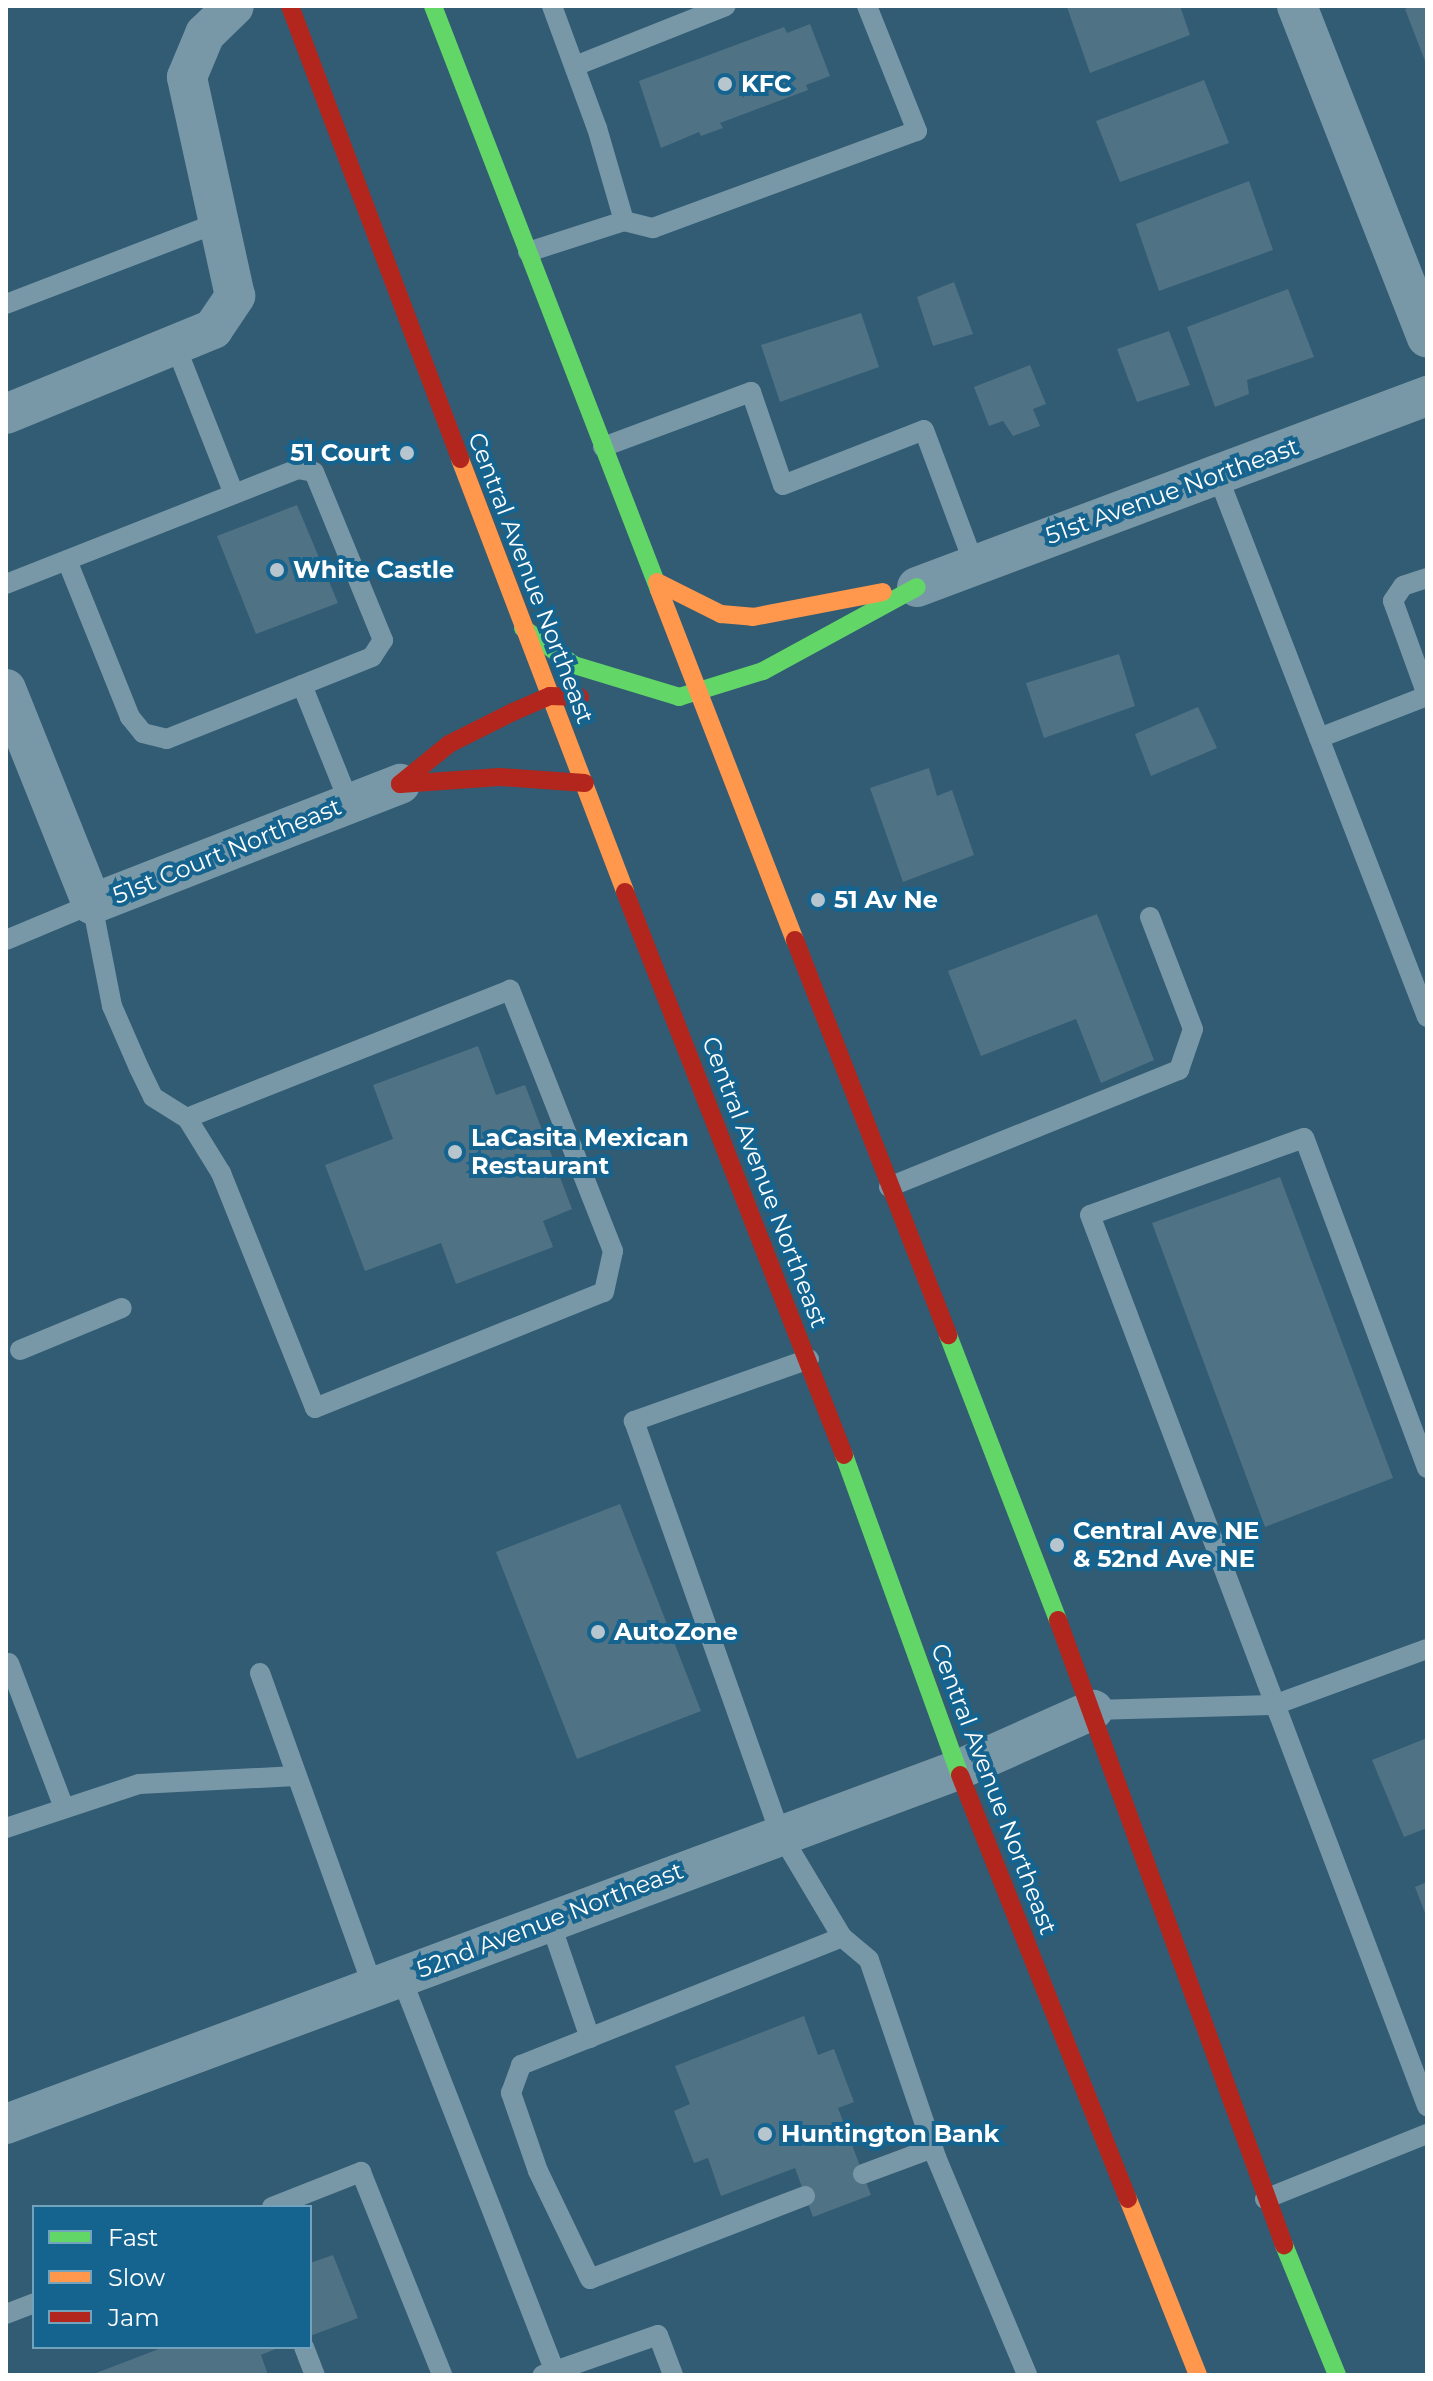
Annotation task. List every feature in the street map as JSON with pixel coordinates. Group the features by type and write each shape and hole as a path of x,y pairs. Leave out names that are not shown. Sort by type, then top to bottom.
{"main road":[{"name":"Central Avenue Northeast","path":"290,6 523,628 761,1248 809,1359 958,1770 1198,2375"},
{"path":"433,6 1093,1710 1265,2199 1337,2375"},
{"path":"657,582 721,614 753,617 917,587"},
{"path":"523,628 574,665 658,694 701,693 763,671 917,587"},
{"path":"400,784 449,744 550,696 594,697"},
{"path":"698,739 738,787"},
{"path":"400,784 500,777 585,783"}],"street":[{"path":"6,414 176,347 213,329 235,296 187,77 205,34 234,6"},
{"path":"1297,6 1427,337"},
{"name":"51st Avenue Northeast","path":"917,587 1427,396"},
{"name":"51st Court Northeast","path":"6,689 92,904 400,784"},
{"name":"52nd Avenue Northeast","path":"6,2124 780,1833 958,1770 1093,1710"}],"lane":[{"path":"552,6 575,66 624,221"},
{"path":"575,66 726,6"},
{"path":"528,252 624,221 653,228 917,131 867,6"},
{"path":"6,304 220,222"},
{"path":"176,347 234,494"},
{"path":"603,447 751,392 783,485 924,430 974,564"},
{"path":"6,584 298,469 314,472 383,640 372,657 167,739 143,733 130,717 67,560"},
{"path":"1217,474 1427,1017"},
{"path":"1319,738 1427,696 1393,601 1403,586 1427,578"},
{"path":"302,685 349,802"},
{"path":"6,940 92,904 112,1006 139,1068 153,1097 187,1118 221,1173 315,1408 604,1292 613,1251 510,990 187,1118"},
{"path":"889,1187 1179,1070 1193,1029 1150,917"},
{"path":"1427,1468 1304,1138 1090,1215 1427,2106"},
{"path":"20,1350 122,1308"},
{"path":"809,1359 634,1421 780,1833 842,1937 869,1960 933,2148 1027,2375"},
{"path":"1093,1710 1274,1705 1427,1649"},
{"path":"9,1663 64,1808"},
{"path":"260,1673 296,1776 387,1982 549,2373 658,2335 673,2375"},
{"path":"6,1828 139,1784 296,1776"},
{"path":"549,1919 590,2038"},
{"path":"805,2196 590,2279 538,2171 511,2093 521,2065 842,1937"},
{"path":"1265,2199 1427,2134"},
{"path":"863,2174 933,2148"},
{"path":"277,2205 361,2172 442,2375"},
{"path":"6,2314 32,2304"},
{"path":"305,2349 315,2375"}],"building":[{"path":"1180,6 1190,35 1090,73 1067,7"},
{"path":"1427,6 1427,66 1405,9"},
{"path":"810,24 830,76 806,85 808,90 720,123 723,128 701,136 699,132 661,148 639,81 784,27 787,33"},
{"path":"1204,80 1229,143 1120,182 1096,121"},
{"path":"1249,181 1273,250 1159,291 1136,224"},
{"path":"954,282 973,334 933,346 917,297"},
{"path":"1288,289 1314,357 1247,380 1249,394 1215,407 1187,327"},
{"path":"861,313 879,367 780,402 761,345"},
{"path":"1169,331 1190,385 1137,402 1117,349"},
{"path":"1030,365 1046,404 1033,409 1040,426 1013,436 1003,421 989,426 974,387"},
{"name":"White Castle","path":"297,505 338,603 256,634 217,536"},
{"path":"1119,654 1135,706 1044,738 1026,683"},
{"path":"1198,707 1217,748 1151,776 1135,734"},
{"path":"929,768 937,796 952,790 974,855 903,882 870,788"},
{"path":"1097,914 1154,1060 1101,1083 1076,1019 981,1056 948,971"},
{"name":"LaCasita Mexican Restaurant","path":"478,1046 496,1095 525,1085 572,1209 543,1221 553,1247 456,1284 441,1243 365,1271 325,1165 393,1139 373,1085"},
{"path":"1280,1177 1393,1478 1265,1527 1152,1223"},
{"name":"AutoZone","path":"620,1504 701,1711 577,1759 496,1552"},
{"path":"1427,1738 1427,1828 1404,1837 1372,1760"},
{"path":"1427,1882 1427,1918 1415,1887"},
{"name":"Huntington Bank","path":"804,2016 818,2055 834,2049 854,2102 838,2108 871,2195 813,2217 795,2168 721,2196 708,2158 694,2163 674,2111 690,2104 675,2066"},
{"path":"333,2255 358,2318 312,2335 312,2262"},
{"path":"159,2349 275,2349 261,2355 268,2375 91,2375"}],"traffic: fast":[{"path":"433,6 659,590"},
{"path":"523,628 574,665 679,697 763,671 917,587"},
{"path":"948,1335 1058,1620"},
{"path":"844,1455 960,1775"},
{"path":"1284,2245 1337,2375"}],"traffic: slow":[{"path":"460,459 625,892"},
{"path":"657,582 721,614 753,617 883,592"},
{"path":"659,590 795,940"},
{"path":"1128,2199 1198,2375"}],"traffic: jam":[{"path":"290,6 460,459"},
{"path":"400,784 449,744 513,712 550,696 580,697"},
{"path":"400,784 500,777 585,783"},
{"path":"625,892 844,1455"},
{"path":"795,940 948,1335"},
{"path":"1058,1620 1284,2245"},
{"path":"960,1775 1128,2199"}],"place":[{"name":"KFC","path":"725,84"},
{"name":"51 Court","path":"407,453"},
{"name":"White Castle","path":"277,570"},
{"name":"51 Av Ne","path":"818,900"},
{"name":"LaCasita Mexican Restaurant","path":"455,1152"},
{"name":"Central Ave NE & 52nd Ave NE","path":"1057,1545"},
{"name":"AutoZone","path":"598,1632"},
{"name":"Huntington Bank","path":"765,2134"}]}
